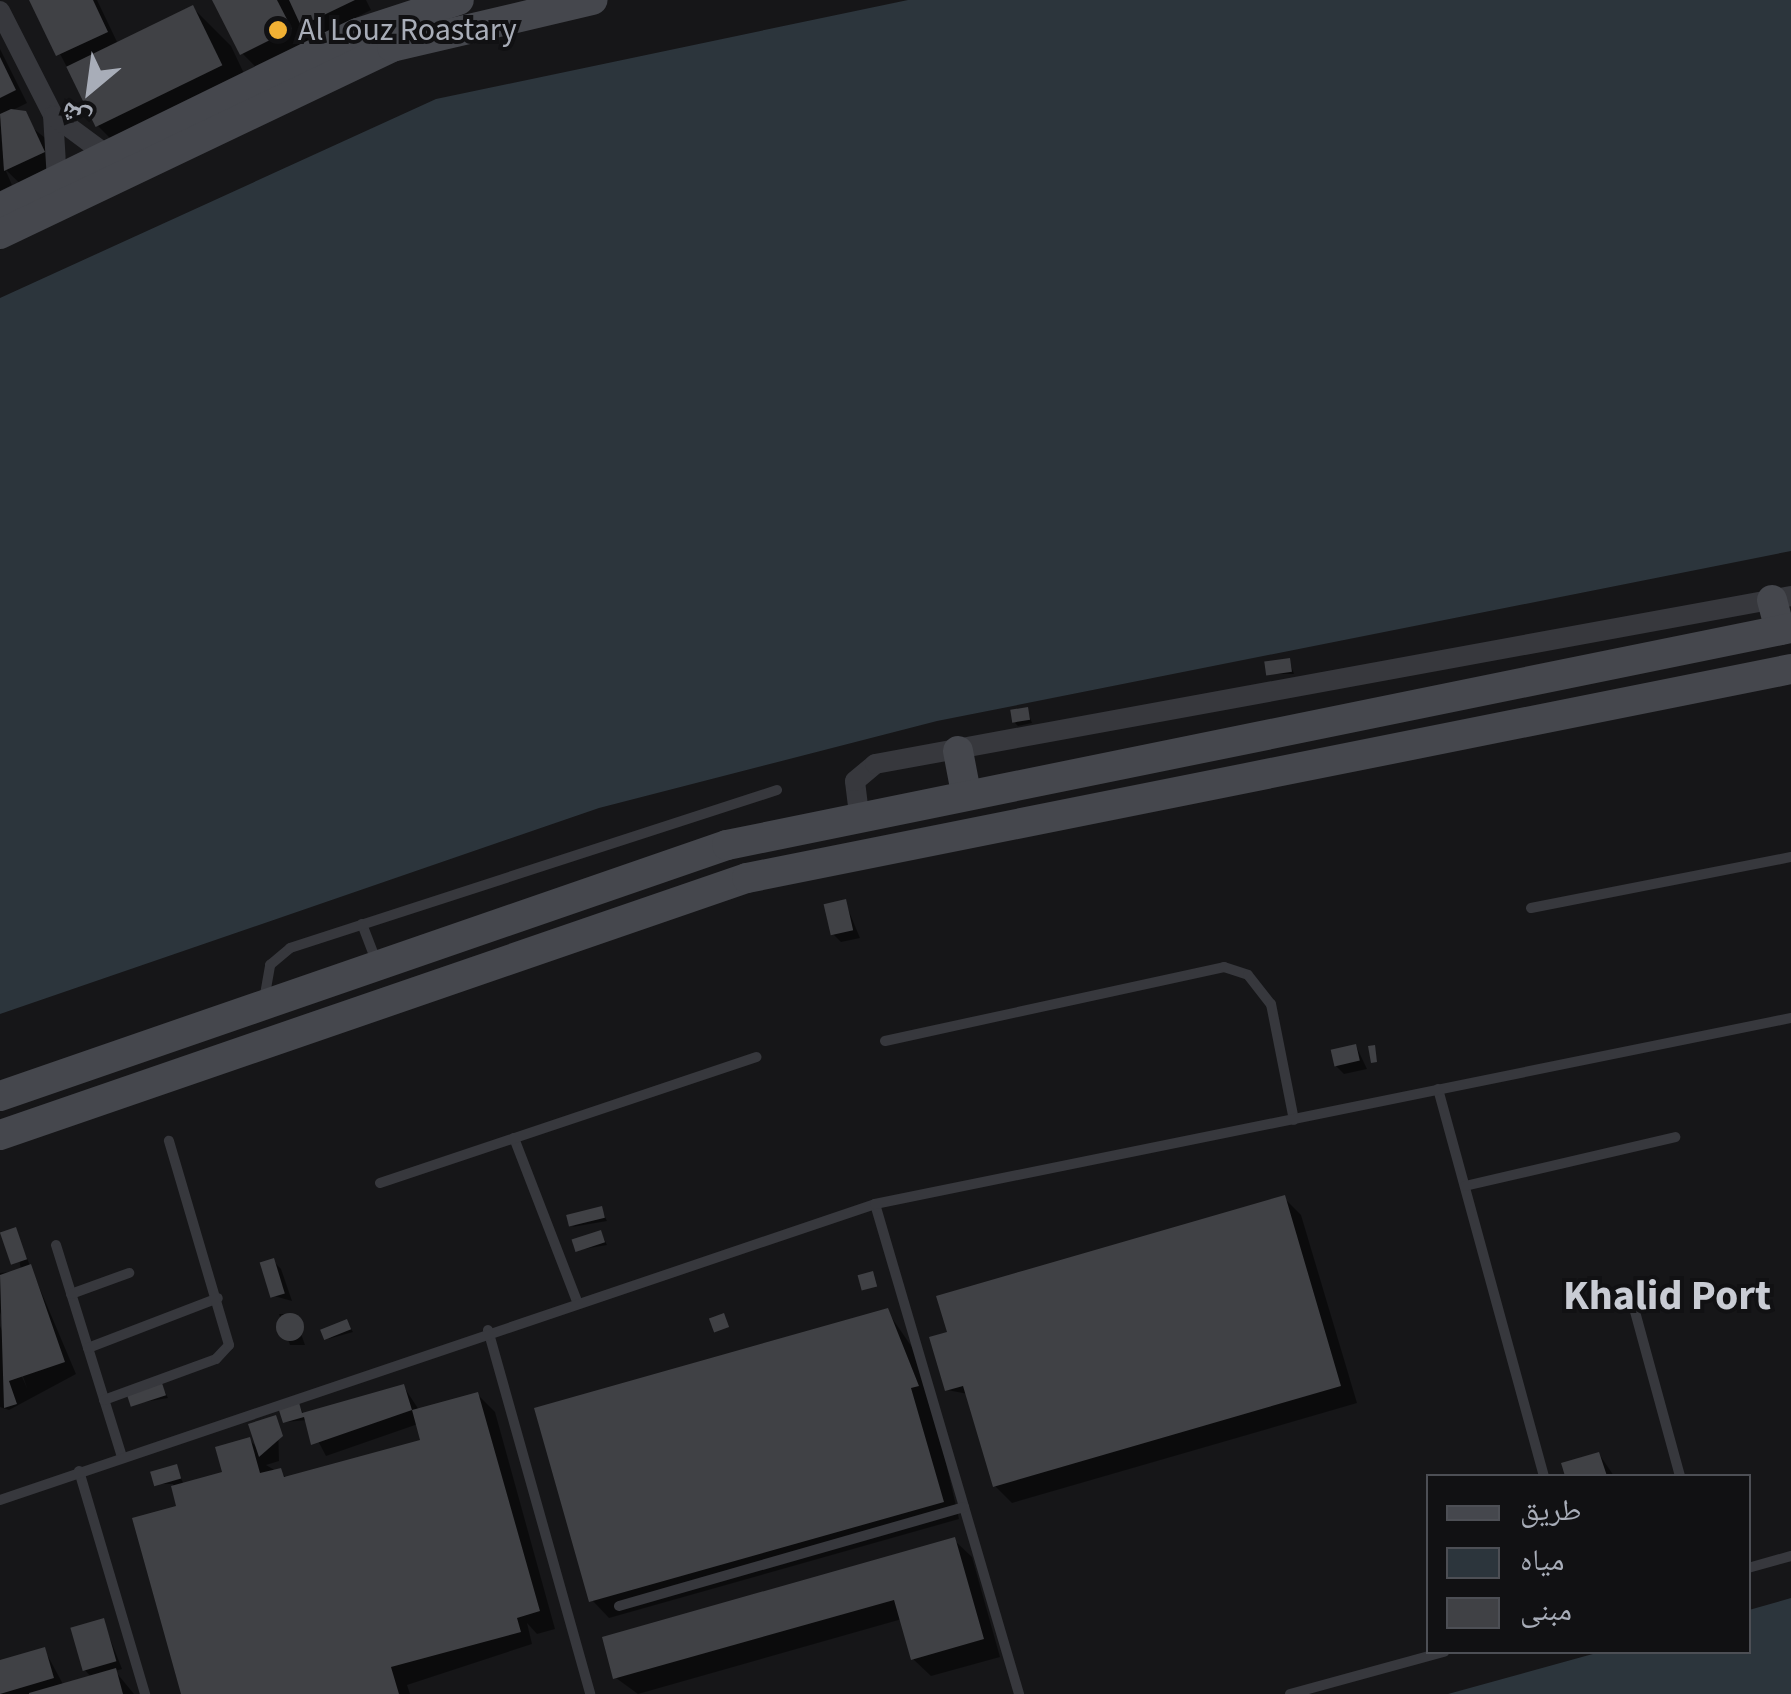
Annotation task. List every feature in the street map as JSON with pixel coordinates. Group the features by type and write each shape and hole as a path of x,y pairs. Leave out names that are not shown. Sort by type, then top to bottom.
{"street":[{"path":"0,208 358,33 459,0"},
{"path":"0,234 392,47 593,0"},
{"path":"0,11 53,115 57,182"},
{"path":"53,115 108,156"},
{"path":"0,1096 683,858 859,814 1784,614"},
{"path":"859,814 854,788 862,770 958,751 1672,636"},
{"path":"0,1135 763,874 1791,669"},
{"path":"958,751 966,792"}],"lane":[{"path":"264,1003 265,977 279,955 362,924 776,790"},
{"path":"1531,908 1791,857"},
{"path":"362,924 378,964"},
{"path":"885,1040 1224,967 1248,975 1271,1004 1294,1120"},
{"path":"0,1500 576,1300 876,1204 1791,1018"},
{"path":"380,1183 757,1057"},
{"path":"1438,1089 1543,1474"},
{"path":"514,1138 576,1300"},
{"path":"1464,1186 1676,1138"},
{"path":"104,1400 222,1356 230,1338 169,1141"},
{"path":"876,1204 1019,1694"},
{"path":"56,1245 122,1456"},
{"path":"71,1294 129,1273"},
{"path":"1631,1297 1679,1474"},
{"path":"88,1348 218,1298"},
{"path":"488,1330 590,1694"},
{"path":"80,1471 145,1694"},
{"path":"619,1606 964,1507"},
{"path":"1751,1567 1791,1556"},
{"path":"1290,1694 1437,1654"}],"water":[{"path":"908,0 1791,0 1791,551 937,721 599,808 0,1014 0,298 436,99"},
{"path":"1791,1598 1791,1694 1448,1694 1593,1654 1751,1654 1751,1609"}],"building":[{"path":"29,0 93,0 108,32 56,56"},
{"path":"212,0 277,0 292,29 240,55"},
{"path":"289,0 355,0 301,26"},
{"path":"193,5 222,65 96,127 66,67"},
{"path":"0,57 16,90 0,98"},
{"path":"11,109 26,111 45,152 4,171 0,114"},
{"path":"1290,658 1292,672 1266,675 1264,662"},
{"path":"1028,707 1030,720 1012,723 1010,710"},
{"path":"846,899 853,930 831,935 824,904"},
{"path":"1356,1044 1360,1061 1334,1066 1331,1050"},
{"path":"1375,1045 1377,1062 1371,1063 1368,1046"},
{"path":"1285,1195 1341,1386 993,1487 963,1386 945,1391 929,1337 947,1332 936,1296"},
{"path":"602,1206 605,1218 569,1227 566,1215"},
{"path":"16,1227 27,1259 11,1265 0,1233"},
{"path":"601,1230 605,1242 576,1252 572,1240"},
{"path":"274,1258 285,1293 270,1298 260,1262"},
{"path":"31,1264 65,1362 9,1381 17,1404 4,1408 0,1275"},
{"path":"873,1271 877,1286 862,1291 858,1275"},
{"path":"888,1308 919,1386 911,1388 944,1502 589,1602 534,1408"},
{"path":"290,1313 300,1317 304,1327 300,1337 290,1341 280,1337 276,1327 280,1317"},
{"path":"724,1313 729,1327 714,1333 709,1318"},
{"path":"347,1319 351,1329 324,1340 320,1330"},
{"path":"162,1383 166,1395 131,1407 127,1394"},
{"path":"404,1384 412,1410 311,1445 304,1417 283,1423 277,1404 298,1399 302,1413"},
{"path":"478,1392 540,1611 517,1618 521,1632 391,1667 399,1694 181,1694 132,1518 176,1506 171,1486 222,1472 215,1447 250,1437 260,1473 281,1468 284,1477 420,1440 412,1410"},
{"path":"276,1415 283,1436 259,1457 248,1424"},
{"path":"1599,1452 1606,1474 1564,1474 1561,1463"},
{"path":"177,1464 181,1478 154,1486 150,1472"},
{"path":"955,1537 984,1639 911,1660 894,1600 613,1679 602,1637"},
{"path":"104,1618 116,1661 83,1671 70,1628"},
{"path":"45,1647 54,1678 0,1694 0,1660"},
{"path":"116,1668 123,1694 29,1694 29,1693"}],"place":[{"name":"Al Louz Roastary","path":"278,30"}],"district":[{"name":"Khalid Port","path":"1667,1296"}]}
